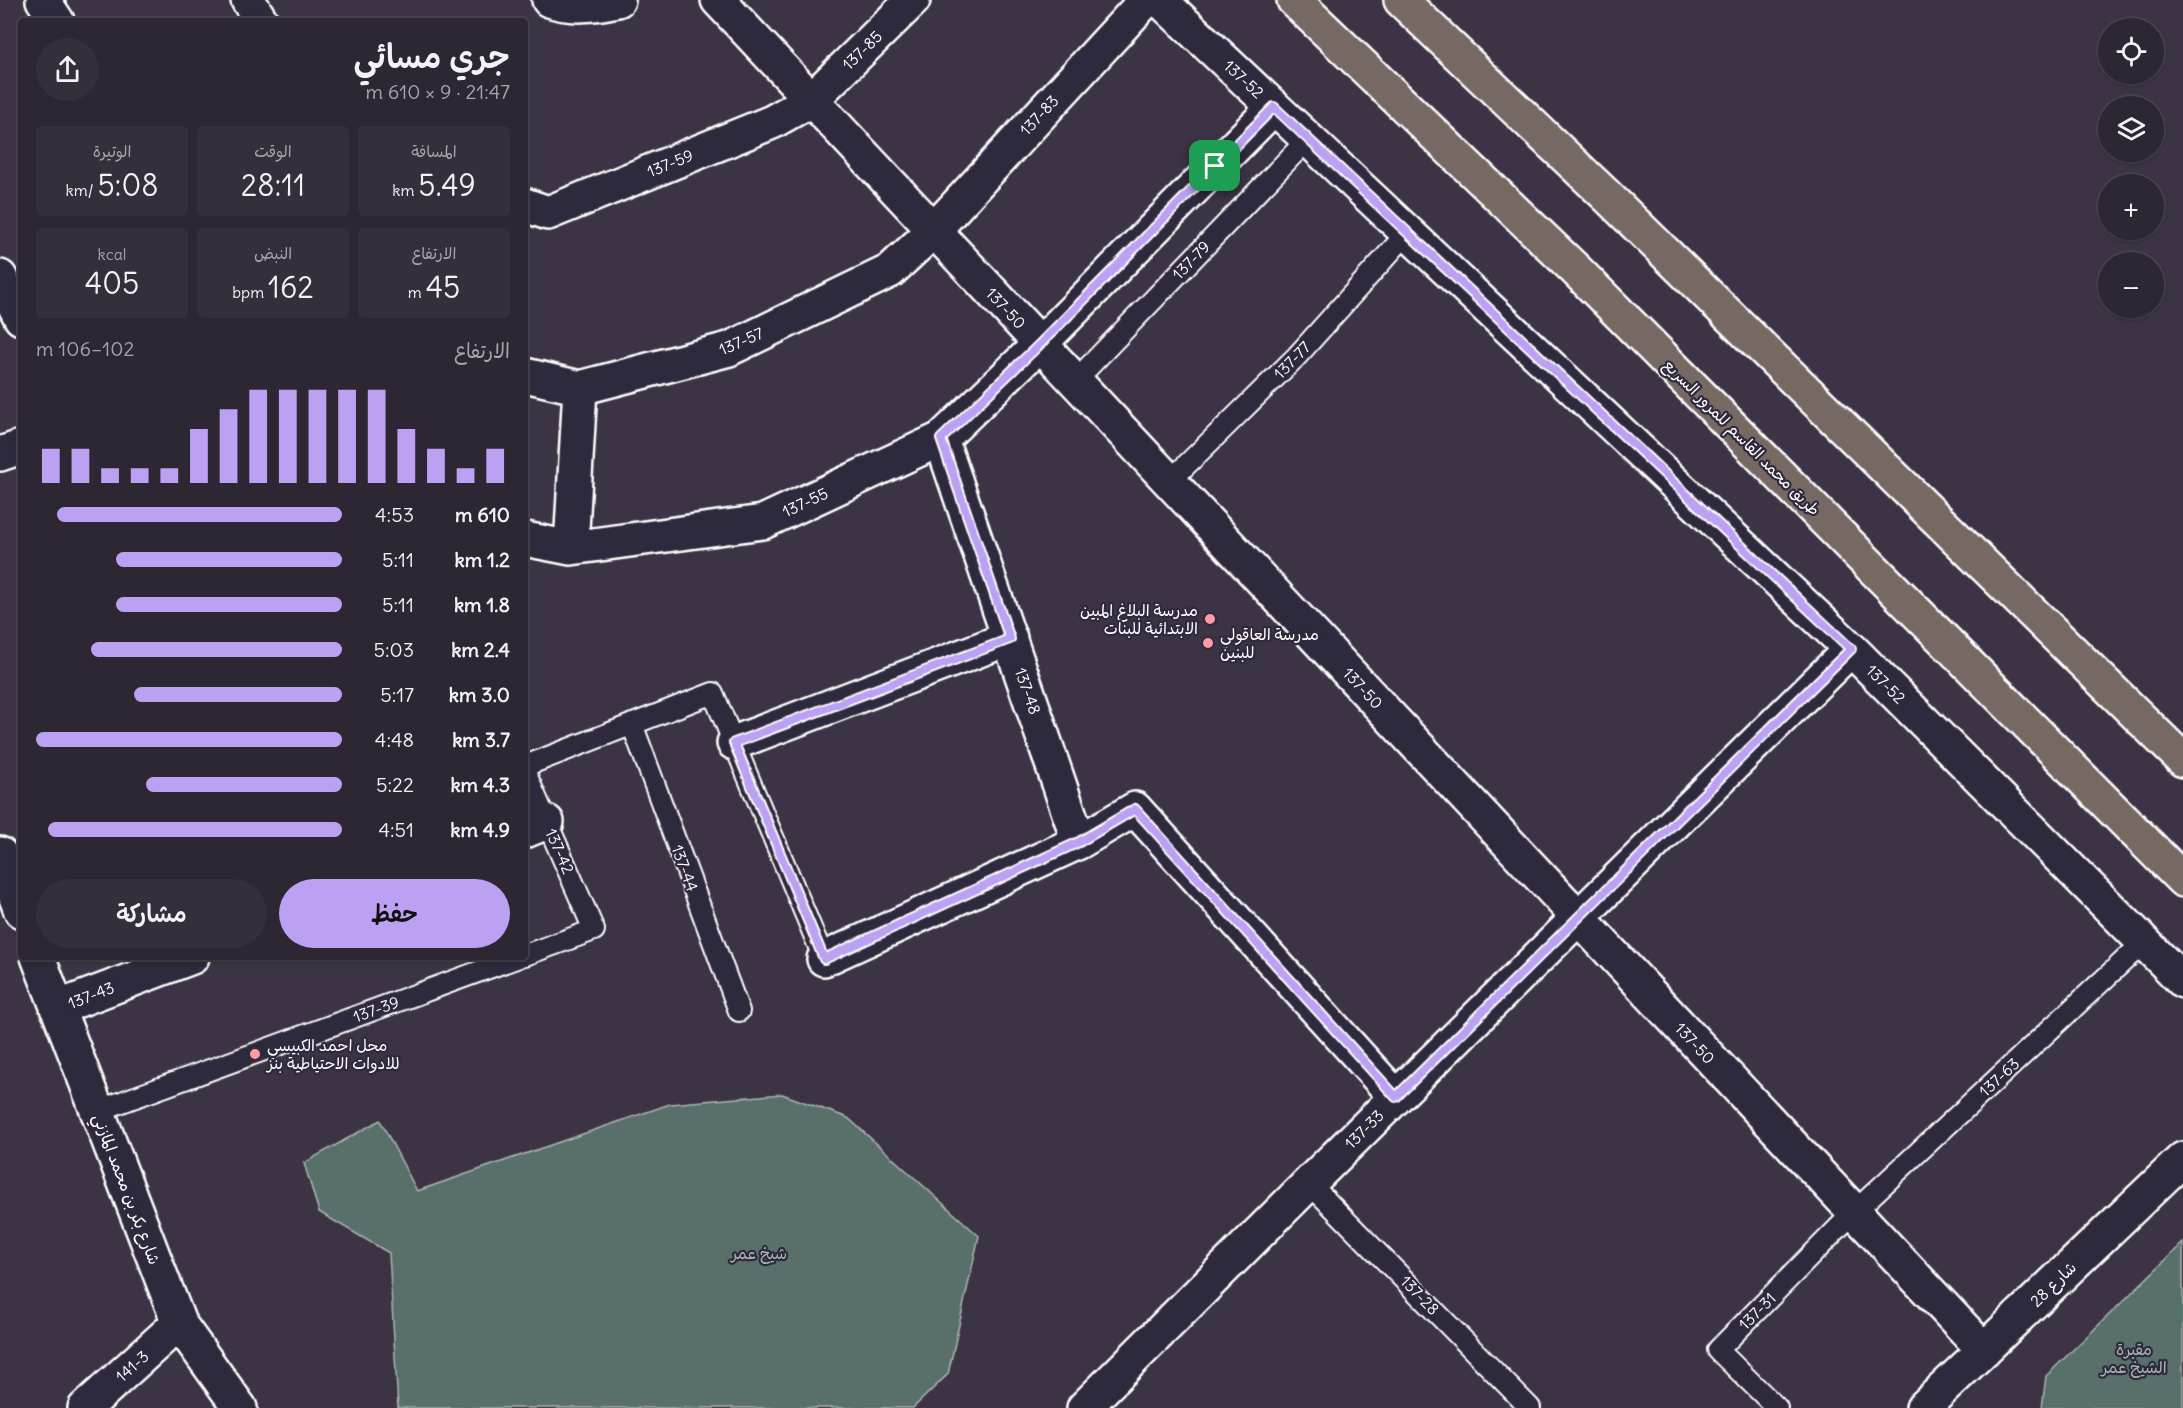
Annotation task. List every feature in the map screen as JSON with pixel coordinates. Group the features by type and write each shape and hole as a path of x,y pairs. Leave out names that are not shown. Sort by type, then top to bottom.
{"highway":[{"name":"طريق محمد القاسم للمرور السريع","path":"1294,0 1575,269 2183,880"},
{"path":"1401,0 1608,197 2183,760"}],"street":[{"path":"43,0 55,18"},
{"path":"248,0 259,18"},
{"path":"549,0 559,4 586,5 618,0"},
{"name":"137-50","path":"718,0 1984,1350"},
{"name":"137-85","path":"811,100 913,0"},
{"name":"137-83","path":"933,231 1146,0"},
{"name":"137-52","path":"1160,0 1851,649 2183,981"},
{"name":"137-59","path":"528,206 548,213 772,122 811,100"},
{"name":"137-55","path":"528,539 572,548 763,522 941,439 1040,344 1274,107"},
{"name":"137-57","path":"528,376 580,388 729,349 890,271 933,231"},
{"path":"0,277 18,312"},
{"path":"572,548 580,388"},
{"name":"137-48","path":"941,439 1079,842"},
{"path":"0,454 18,448"},
{"path":"734,743 1010,639"},
{"name":"137-33","path":"1084,1408 1851,649"},
{"path":"824,959 1079,842 1135,809 1396,1097"},
{"path":"0,854 18,902"},
{"name":"شارع بكر بن محمد المازني","path":"39,960 179,1323 240,1408"},
{"name":"137-43","path":"57,1008 184,960"},
{"name":"شارع 28","path":"1923,1408 2183,1159"},
{"name":"141-3","path":"85,1408 179,1323"}],"lane":[{"name":"137-79","path":"1075,381 1308,139"},
{"name":"137-77","path":"1169,482 1297,356 1408,232"},
{"path":"528,765 713,693 824,959"},
{"name":"137-44","path":"632,724 739,1011"},
{"name":"137-42","path":"528,787 536,826 594,930 528,954"},
{"name":"137-63","path":"1854,1212 2144,942"},
{"name":"137-39","path":"97,1111 511,960"},
{"name":"137-28","path":"1309,1183 1530,1408"},
{"name":"137-31","path":"1777,1408 1718,1350 1854,1212"}],"green space":[{"name":"شيخ عمر","path":"782,1094 848,1118 979,1236 948,1374 913,1408 398,1408 389,1253 319,1212 304,1163 380,1120 417,1191 670,1104"},
{"name":"مقبرة الشيخ عمر","path":"2183,1243 2183,1408 2042,1408 2046,1376"}],"place":[{"name":"مدرسة البلاغ المبين الابتدائية للبنات","path":"1210,619"},
{"name":"مدرسة العاقولي للبنين","path":"1208,643"},
{"name":"محل احمد الكبيسي للادوات الاحتياطية بنز","path":"255,1054"}],"route":[{"path":"1274,107 1851,649 1396,1097 1135,809 1079,842 824,959 734,743 1010,639 941,439 1040,344 1215,166 1274,107"}]}
